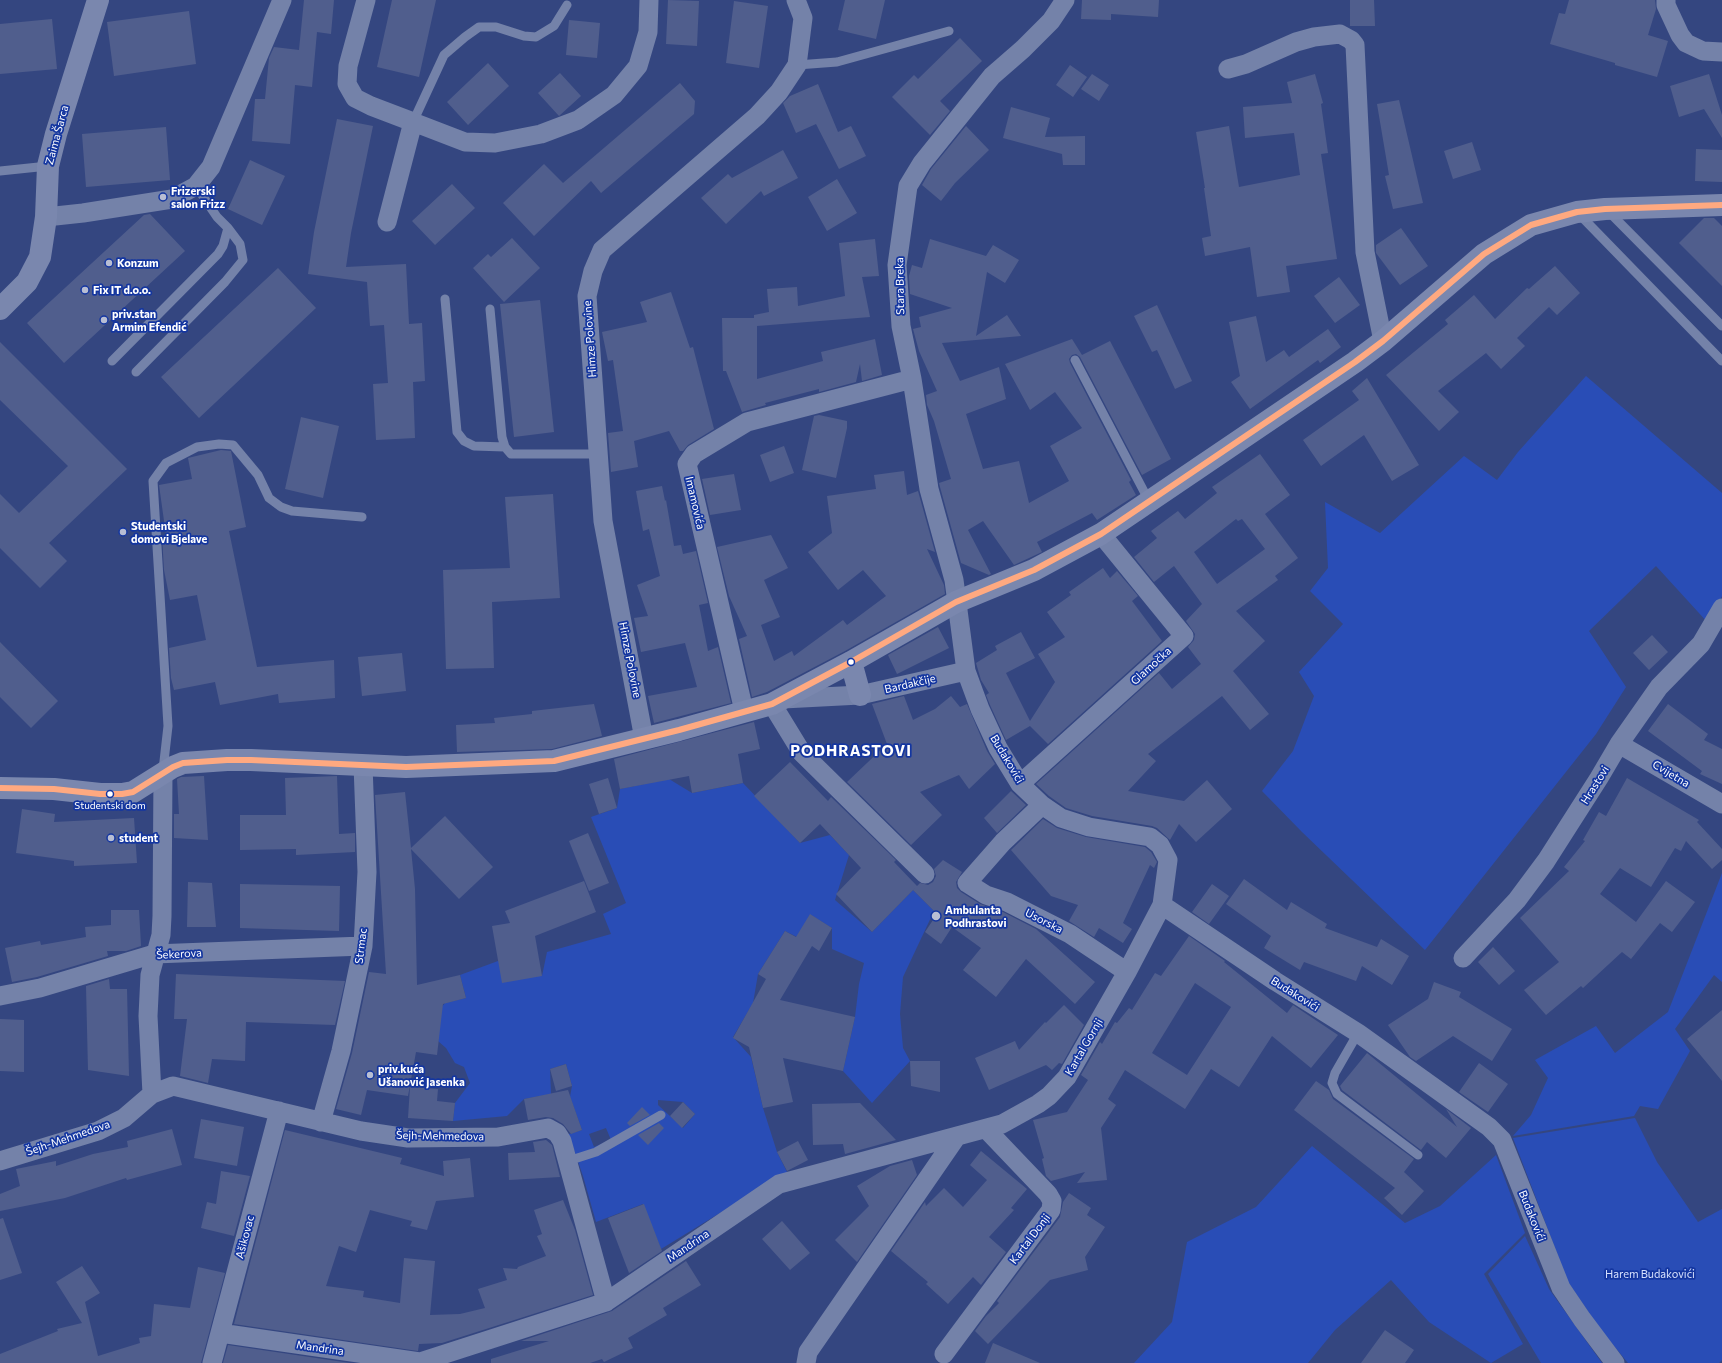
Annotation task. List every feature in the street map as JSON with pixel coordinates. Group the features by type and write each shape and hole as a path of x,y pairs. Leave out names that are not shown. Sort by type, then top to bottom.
{"street":[{"name":"Zaima Šarca","path":"0,309 28,282 40,257 46,217 48,166 56,134 98,0"},
{"path":"46,217 83,214 172,200 196,186 211,167 282,0"},
{"path":"366,0 348,66 347,84 355,98 371,106 465,142 495,144 541,134 578,120 614,95 638,66 648,32 649,0"},
{"name":"Himze Polovine","path":"644,739 603,521 587,296 592,271 602,250 758,116 780,92 797,65 803,18 796,0"},
{"name":"Stara Breka","path":"956,602 954,580 929,489 912,379 901,326 897,265 908,186 922,163 992,76 1023,49 1051,21 1064,0"},
{"path":"1666,0 1666,5 1680,35 1686,43 1703,51 1722,52"},
{"path":"1228,69 1246,64 1296,42 1314,37 1340,34 1351,40 1355,45 1365,252 1383,341"},
{"path":"387,222 413,122"},
{"name":"Bardakčije","path":"0,788 54,789 100,794 122,794 133,792 183,763 227,760 414,766 554,761 644,739 777,701 851,662 956,602 1034,570 1101,534 1355,362 1383,341 1484,254 1531,225 1577,212 1720,203"},
{"name":"Imamovića","path":"744,711 687,464 694,454 746,422 912,379"},
{"name":"Glamočka","path":"1020,784 1184,636 1101,534"},
{"path":"956,602 966,671"},
{"name":"Hrastovi","path":"1462,958 1517,900 1546,862 1600,778 1619,744 1659,687 1701,644 1722,608"},
{"path":"851,662 860,695"},
{"name":"Bardakčije","path":"777,701 860,695 966,671"},
{"name":"Budakovići","path":"966,671 980,710 998,748 1020,784 1042,805 1062,818 1089,827 1150,837 1160,845 1168,860 1162,905 1275,981 1358,1033 1489,1127 1502,1140 1561,1288 1615,1363"},
{"path":"777,701 802,753 925,874"},
{"name":"Cvijetna","path":"1619,744 1722,804"},
{"name":"Strmac","path":"321,1122 341,1051 363,946 366,872 363,765"},
{"path":"152,1094 148,1016 150,974 154,954 161,935 162,916 156,778"},
{"name":"Usorska","path":"1042,805 1003,842 967,883 986,895 1007,902 1070,934 1127,972"},
{"name":"Kartal Gornji","path":"957,1136 986,1129 1015,1118 1038,1104 1061,1085 1068,1077 1127,972 1162,905"},
{"name":"Šekerova","path":"0,996 40,988 154,954 363,946"},
{"name":"Šejh-Mehmedova","path":"0,1161 98,1131 124,1118 152,1094 174,1086 361,1131 408,1138 498,1136 548,1128 557,1133 562,1141 606,1302"},
{"name":"Ašikovac","path":"212,1363 279,1111"},
{"name":"Kartal Donji","path":"944,1354 1051,1210 1052,1202 1048,1194 986,1129"},
{"path":"806,1363 808,1352 957,1136"},
{"name":"Mandrina","path":"220,1333 420,1363 606,1302 778,1184 957,1136"}],"lane":[{"path":"413,122 444,55 465,37 479,27 496,27 524,36 536,37 554,26 566,5"},
{"path":"797,65 837,62 949,31"},
{"path":"0,171 48,166"},
{"path":"136,372 225,282 243,260 240,244 228,228 217,217 196,186"},
{"path":"1606,209 1722,326"},
{"path":"1577,212 1722,361"},
{"path":"112,361 218,254 223,246 228,228"},
{"path":"445,299 457,432 464,441 474,446 505,447"},
{"path":"490,309 502,437 505,447 511,454 598,454"},
{"path":"1076,360 1149,502"},
{"path":"156,778 168,726 153,481 166,463 197,447 219,444 233,445 244,456 258,475 269,498 281,507 292,511 362,517"},
{"path":"1358,1033 1335,1073 1332,1084 1337,1094 1418,1155"},
{"path":"568,1161 596,1152 661,1115"}],"green space":[{"path":"1586,376 1722,493 1722,596 1709,624 1656,566 1589,631 1626,687 1596,734 1425,950 1302,832 1262,791 1293,751 1314,696 1299,672 1343,624 1310,591 1328,568 1325,502 1380,533 1464,456 1497,480 1518,452"},
{"path":"669,779 692,793 743,783 800,843 830,835 849,855 835,900 872,932 913,890 934,911 903,977 900,1014 903,1048 910,1061 872,1103 843,1071 855,1017 859,984 864,963 832,949 832,928 811,915 797,937 785,931 758,974 753,1003 733,1037 751,1057 763,1108 777,1152 787,1172 661,1249 643,1204 596,1222 583,1176 574,1150 566,1135 582,1130 570,1097 572,1086 566,1064 550,1069 551,1094 524,1099 507,1116 453,1121 455,1103 470,1083 464,1067 455,1063 446,1048 438,1041 440,1009 445,1003 466,998 460,975 498,961 542,976 547,952 611,934 603,914 626,903 591,817 617,808 620,789","holes":["658,1100 683,1102 695,1114 683,1128 658,1105","606,1128 611,1140 594,1147 589,1134"]},
{"path":"1722,873 1722,982 1714,975 1675,1029 1690,1051 1658,1109 1640,1106 1634,1116 1513,1136 1531,1115 1548,1078 1535,1060 1596,1026 1615,1053 1668,1012"},
{"name":"Harem Budakovići","path":"1635,1118 1657,1162 1698,1222 1722,1209 1722,1360 1719,1363 1628,1363 1600,1329 1568,1282 1513,1138"},
{"path":"1312,1146 1405,1223 1440,1206 1496,1155 1525,1233 1484,1274 1523,1344 1491,1363 1429,1322 1391,1280 1335,1330 1308,1363 1134,1363 1172,1322 1187,1242 1256,1207"},
{"path":"1525,1236 1549,1289 1602,1363 1541,1363 1488,1274"}],"building":[{"path":"304,0 334,0 331,34 317,32 312,87 295,85 290,144 252,141 255,99 265,99 269,58 274,47 299,50"},
{"path":"392,0 436,0 419,77 377,67"},
{"path":"668,0 699,1 697,46 666,44"},
{"path":"845,0 885,0 876,39 838,30"},
{"path":"1082,0 1159,0 1158,17 1111,14 1111,20 1081,19"},
{"path":"1350,0 1374,0 1375,26 1350,26"},
{"path":"1569,0 1655,0 1656,9 1648,35 1668,41 1657,77 1550,44 1559,13 1565,14"},
{"path":"734,1 768,6 759,68 726,63"},
{"path":"189,11 196,64 114,76 107,22"},
{"path":"52,19 57,69 0,74 0,24"},
{"path":"569,20 600,23 597,58 566,55"},
{"path":"960,38 982,61 940,101 950,111 930,135 892,97 914,75 918,79"},
{"path":"488,63 509,86 468,125 447,102"},
{"path":"1070,65 1087,77 1073,97 1056,85"},
{"path":"560,73 581,96 559,116 538,93"},
{"path":"1092,74 1109,85 1099,101 1081,89"},
{"path":"1315,74 1323,103 1321,104 1328,153 1321,154 1337,259 1286,266 1290,292 1257,297 1250,247 1205,256 1202,238 1211,236 1196,132 1229,126 1239,187 1300,175 1294,133 1245,138 1243,107 1292,103 1287,82"},
{"path":"1709,74 1722,115 1722,138 1704,109 1679,117 1670,86"},
{"path":"680,83 695,101 694,114 601,193 591,181 534,236 503,203 544,164 563,183"},
{"path":"818,84 838,132 851,126 866,156 839,169 816,124 796,133 783,103 790,96"},
{"path":"1399,100 1423,203 1393,209 1385,176 1389,175 1377,104"},
{"path":"1011,107 1050,118 1045,137 1085,136 1085,165 1063,165 1062,154 1003,138"},
{"path":"337,119 373,126 351,233 346,267 406,264 409,324 422,323 425,381 413,382 415,438 376,440 373,384 388,383 384,325 370,326 367,282 308,274 314,232"},
{"path":"966,126 989,150 955,183 941,201 922,185 931,169"},
{"path":"166,127 170,180 86,187 82,134"},
{"path":"1472,142 1481,170 1453,179 1444,151"},
{"path":"1696,149 1722,150 1722,182 1695,181"},
{"path":"783,150 798,178 764,196 761,191 726,224 701,198 728,174 732,178"},
{"path":"250,160 285,176 262,225 228,209"},
{"path":"837,179 857,213 827,231 808,197"},
{"path":"452,184 475,208 435,245 412,221"},
{"path":"150,214 185,251 64,363 27,323 144,215"},
{"path":"1704,218 1714,218 1722,226 1722,286 1679,243"},
{"path":"1401,228 1428,266 1400,285 1376,253 1376,245"},
{"path":"512,238 540,268 504,302 473,268 488,254 491,257"},
{"path":"875,239 879,276 862,277 870,317 757,326 757,379 823,361 821,352 875,339 882,375 862,381 860,364 856,382 819,392 819,389 765,403 766,405 742,412 726,371 723,371 722,318 754,318 754,315 769,312 767,289 797,287 798,306 845,296 839,243"},
{"path":"930,239 986,256 993,245 1019,260 1005,283 987,272 976,336 1007,315 1021,336 942,343 960,381 999,367 1006,399 966,414 983,469 1019,461 1029,503 1069,481 1050,446 1082,428 1055,392 1030,410 1005,364 1072,339 1082,355 1110,341 1171,459 1142,475 1080,357 1076,354 1072,355 1069,359 1070,363 1131,480 1129,482 1136,495 1097,520 1092,513 1037,542 1042,552 1014,565 983,521 968,530 991,574 989,575 961,563 939,483 951,479 934,421 927,405 926,395 937,391 919,351 913,329 921,327 919,317 952,308 910,294 909,276 912,265 922,268"},
{"path":"1555,266 1580,293 1557,315 1549,307 1517,338 1525,346 1501,369 1486,353 1438,391 1459,412 1439,431 1386,375 1448,324 1445,320 1474,295 1495,319 1527,288 1529,289"},
{"path":"278,268 316,308 199,418 161,377"},
{"path":"1339,277 1360,305 1335,323 1314,296"},
{"path":"671,292 690,348 693,347 714,429 688,445 683,451 680,451 669,431 634,441 638,467 611,472 608,433 623,431 613,360 608,361 602,332 647,322 640,302"},
{"path":"540,300 554,432 514,437 500,304"},
{"path":"1157,305 1192,381 1175,389 1157,350 1152,352 1134,316"},
{"path":"1256,316 1266,362 1284,350 1289,357 1328,329 1341,347 1320,363 1318,360 1250,409 1231,382 1240,376 1229,322"},
{"path":"0,342 127,469 49,543 67,561 40,588 0,548 0,494 19,513 68,466 0,400"},
{"path":"1367,378 1419,465 1392,481 1364,435 1321,466 1303,440 1359,400 1352,391"},
{"path":"819,415 847,421 847,428 836,478 802,470 814,416"},
{"path":"301,417 339,426 323,498 285,489"},
{"path":"784,446 794,473 770,482 760,455"},
{"path":"221,450 231,451 246,527 229,531 257,667 334,660 335,698 279,703 278,694 220,705 215,682 174,690 171,678 169,648 206,640 197,595 170,600 164,570 162,536 166,535 159,485 192,479 188,458"},
{"path":"1260,454 1290,495 1265,514 1298,558 1275,576 1278,580 1236,611 1265,641 1233,671 1269,714 1250,730 1222,696 1148,754 1156,761 1128,791 1184,801 1207,780 1232,809 1196,842 1179,824 1170,840 1157,828 1152,826 1092,816 1066,808 1049,796 1036,784 1159,673 1172,689 1201,664 1188,647 1194,640 1195,634 1186,621 1202,604 1174,566 1154,582 1134,557 1157,538 1151,531 1178,511 1185,519 1217,493 1212,487","holes":["1236,519 1238,521 1242,519 1265,549 1217,584 1194,552"]},
{"path":"904,471 907,495 918,491 935,552 927,549 944,585 945,594 845,651 767,692 752,697 739,639 747,636 729,596 717,547 771,535 788,568 764,580 780,617 761,625 774,661 792,651 794,656 843,620 847,625 886,596 863,570 838,590 808,552 832,533 827,496 876,489 874,475"},
{"path":"734,474 741,510 710,515 702,479"},
{"path":"662,486 674,546 681,545 683,554 696,551 708,603 699,605 708,651 718,647 731,703 654,723 648,696 697,687 685,643 641,652 634,618 648,616 637,585 660,576 649,529 643,531 636,491"},
{"path":"553,494 560,598 492,602 494,668 446,669 443,570 510,568 505,497"},
{"path":"1103,568 1110,578 1117,571 1138,596 1132,601 1162,641 1048,744 1030,726 1006,740 986,695 989,693 981,680 976,663 997,650 995,646 1021,632 1035,658 1006,673 1030,721 1055,682 1038,654 1065,637 1047,612 1071,595 1069,592"},
{"path":"938,627 949,648 897,674 888,655"},
{"path":"1652,635 1668,652 1649,670 1633,653"},
{"path":"0,642 58,701 31,728 0,697"},
{"path":"402,653 406,691 362,696 358,657"},
{"path":"904,696 913,720 935,709 951,696 960,707 967,704 987,751 995,764 969,789 959,775 920,792 942,815 911,845 847,782 887,744 872,704"},
{"path":"594,704 602,736 552,749 457,752 456,725 495,723 494,718 532,714 532,711"},
{"path":"1668,704 1708,734 1704,740 1722,749 1722,784 1700,774 1702,771 1648,731"},
{"path":"754,722 760,749 738,754 743,783 692,793 689,776 620,789 614,759"},
{"path":"790,762 828,801 831,797 896,860 894,862 917,886 872,932 836,894 861,868 820,824 800,843 754,796"},
{"path":"204,776 208,840 174,838 174,814 179,814 177,779 181,777"},
{"path":"337,776 339,834 355,833 355,852 296,855 296,849 240,850 240,815 286,815 285,778"},
{"path":"608,778 617,808 599,814 589,784"},
{"path":"1627,778 1699,820 1697,822 1722,849 1722,860 1712,869 1686,841 1681,851 1675,848 1651,887 1620,868 1600,894 1636,922 1666,881 1695,902 1672,932 1660,923 1631,959 1622,952 1583,988 1581,986 1546,1015 1524,990 1559,962 1520,918 1569,871 1564,867 1585,841 1583,840 1599,812 1606,816"},
{"path":"1011,791 1026,805 997,833 984,818"},
{"path":"405,792 411,848 445,816 493,867 459,899 411,849 415,889 417,985 460,975 466,998 443,1004 437,1055 416,1052 408,1096 367,1090 361,1115 336,1109 352,1053 369,972 386,974 375,795"},
{"path":"22,809 55,814 54,822 134,818 137,863 74,866 74,861 16,853"},
{"path":"1043,819 1057,828 1086,837 1145,847 1151,852 1157,862 1154,868 1150,865 1123,923 1132,929 1123,943 1099,928 1094,937 1069,921 1078,905 1051,896 1011,850"},
{"path":"588,833 609,883 589,891 569,841"},
{"path":"943,860 962,872 956,882 957,888 961,892 980,904 1003,912 1036,929 1095,982 1075,1004 1026,959 996,997 963,970 981,948 952,927 941,944 925,932 937,914 913,890 920,883 928,885 933,882 936,876 934,869"},
{"path":"1244,879 1287,910 1291,902 1327,924 1325,928 1377,947 1381,939 1409,956 1392,985 1362,966 1356,981 1304,962 1300,970 1264,948 1271,936 1226,904"},
{"path":"584,881 596,912 535,936 542,976 502,983 492,926 510,923 505,911"},
{"path":"188,882 212,883 216,927 187,927"},
{"path":"240,884 340,886 339,931 240,928"},
{"path":"1212,884 1229,896 1209,924 1192,912"},
{"path":"111,910 139,910 141,946 126,951 107,951 108,956 37,977 12,982 5,948 40,941 41,945 86,937 85,927 111,925"},
{"path":"810,914 832,928 819,951 812,946 780,1000 855,1017 843,1071 783,1058 793,1102 763,1108 749,1047 733,1038 766,979 758,974 785,931 796,937"},
{"path":"1189,936 1225,961 1224,962 1287,1013 1293,1005 1338,1035 1311,1068 1272,1036 1239,1087 1211,1069 1185,1109 1125,1070 1108,1099 1116,1105 1101,1128 1107,1180 1077,1183 1085,1172 1051,1181 1046,1176 1042,1159 1044,1158 1033,1120 1067,1112 1088,1080 1081,1075 1100,1042 1102,1044 1115,1022 1117,1023 1129,1008 1132,1010 1155,973 1161,976","holes":["1195,983 1231,1007 1187,1075 1152,1053"]},
{"path":"1493,947 1515,971 1499,985 1478,962"},
{"path":"176,974 345,981 335,1025 246,1022 245,1061 212,1059 208,1083 180,1076 187,1019 174,1019"},
{"path":"109,979 110,989 127,989 129,1076 88,1070 86,986"},
{"path":"1434,982 1461,992 1459,997 1512,1029 1492,1061 1453,1036 1416,1061 1410,1057 1388,1025 1428,999"},
{"path":"1064,1005 1084,1025 1062,1064 1059,1063 1052,1070 1046,1065 989,1090 975,1058 1015,1041 1019,1050 1045,1022 1046,1023"},
{"path":"1722,1010 1722,1081 1687,1039"},
{"path":"0,1019 24,1020 24,1072 0,1071"},
{"path":"1367,1053 1457,1127 1446,1109 1471,1128 1446,1158 1427,1142 1421,1150 1342,1090 1340,1086"},
{"path":"910,1061 940,1061 940,1092 911,1086"},
{"path":"1479,1063 1508,1084 1488,1112 1459,1092"},
{"path":"566,1064 572,1086 556,1091 550,1069"},
{"path":"1316,1081 1329,1090 1333,1099 1414,1159 1404,1172 1424,1191 1402,1215 1384,1198 1395,1188 1294,1110"},
{"path":"410,1087 438,1089 437,1101 455,1103 453,1121 408,1118"},
{"path":"568,1090 582,1130 571,1134 563,1124 553,1118 546,1117 528,1120 524,1099"},
{"path":"683,1102 695,1114 682,1128 670,1116"},
{"path":"860,1103 896,1140 845,1154 843,1144 813,1145 812,1104"},
{"path":"642,1107 650,1115 630,1126 627,1123"},
{"path":"201,1119 244,1127 237,1166 194,1158"},
{"path":"659,1123 664,1128 648,1145 638,1135"},
{"path":"172,1129 182,1165 127,1180 126,1178 65,1198 0,1211 0,1194 20,1186 16,1169 56,1161 56,1166 93,1154 128,1147 127,1141"},
{"path":"285,1130 402,1158 400,1164 444,1176 443,1161 470,1158 474,1197 436,1201 427,1230 410,1226 412,1221 370,1210 356,1252 339,1246 326,1286 364,1291 363,1297 400,1303 404,1258 435,1261 430,1315 460,1314 485,1308 478,1289 507,1280 503,1268 517,1269 518,1267 546,1256 537,1236 542,1234 534,1210 563,1200 575,1230 593,1295 442,1343 419,1344 418,1351 234,1324"},
{"path":"546,1140 552,1145 560,1177 509,1180 508,1153 535,1152 533,1142"},
{"path":"798,1141 808,1160 787,1171 777,1152"},
{"path":"981,1151 1027,1189 1011,1208 1014,1210 989,1237 1006,1252 981,1285 973,1277 948,1304 926,1284 928,1282 891,1251 925,1202 926,1206 944,1188 963,1207 987,1180 970,1165"},
{"path":"912,1160 917,1175 857,1262 835,1240 869,1206 857,1186 890,1166"},
{"path":"221,1171 250,1176 234,1236 201,1228 207,1202 216,1204"},
{"path":"1069,1193 1091,1208 1087,1215 1105,1227 1085,1257 1088,1270 1050,1280 988,1344 975,1331 986,1316 999,1303 997,1301 1060,1217 1063,1202"},
{"path":"644,1204 662,1251 629,1273 608,1218"},
{"path":"3,1218 22,1273 0,1280 0,1219"},
{"path":"782,1221 810,1253 790,1270 762,1239"},
{"path":"686,1261 701,1285 663,1308 667,1315 628,1338 633,1348 604,1362 602,1359 590,1363 491,1363 491,1359 549,1341 521,1341 612,1311"},
{"path":"82,1266 100,1293 85,1302 98,1356 140,1343 139,1338 151,1336 154,1304 190,1308 198,1267 225,1273 201,1363 0,1363 0,1354 58,1331 57,1329 82,1323 56,1282"},
{"path":"1385,1330 1414,1350 1405,1363 1361,1363"},
{"path":"993,1343 1040,1363 985,1363"},
{"path":"228,1345 350,1363 223,1363"}],"transit line":[{"path":"0,788 54,789 100,794 122,794 133,792 173,767 183,763 227,760 406,767 554,761 679,730 772,704 851,662 956,602 1034,570 1101,534 1355,362 1383,341 1484,254 1531,225 1577,212 1605,209 1722,205"}],"place":[{"name":"Frizerski salon Frizz","path":"163,197"},
{"name":"Konzum","path":"109,263"},
{"name":"Fix IT d.o.o.","path":"85,290"},
{"name":"priv.stan Armim Efendić","path":"104,320"},
{"name":"Studentski domovi Bjelave","path":"123,532"},
{"name":"Studentski dom","path":"110,794"},
{"name":"student","path":"111,838"},
{"name":"Ambulanta Podhrastovi","path":"936,916"},
{"name":"priv.kuća Ušanović Jasenka","path":"370,1075"}],"district":[{"name":"PODHRASTOVI","path":"851,751"}]}
